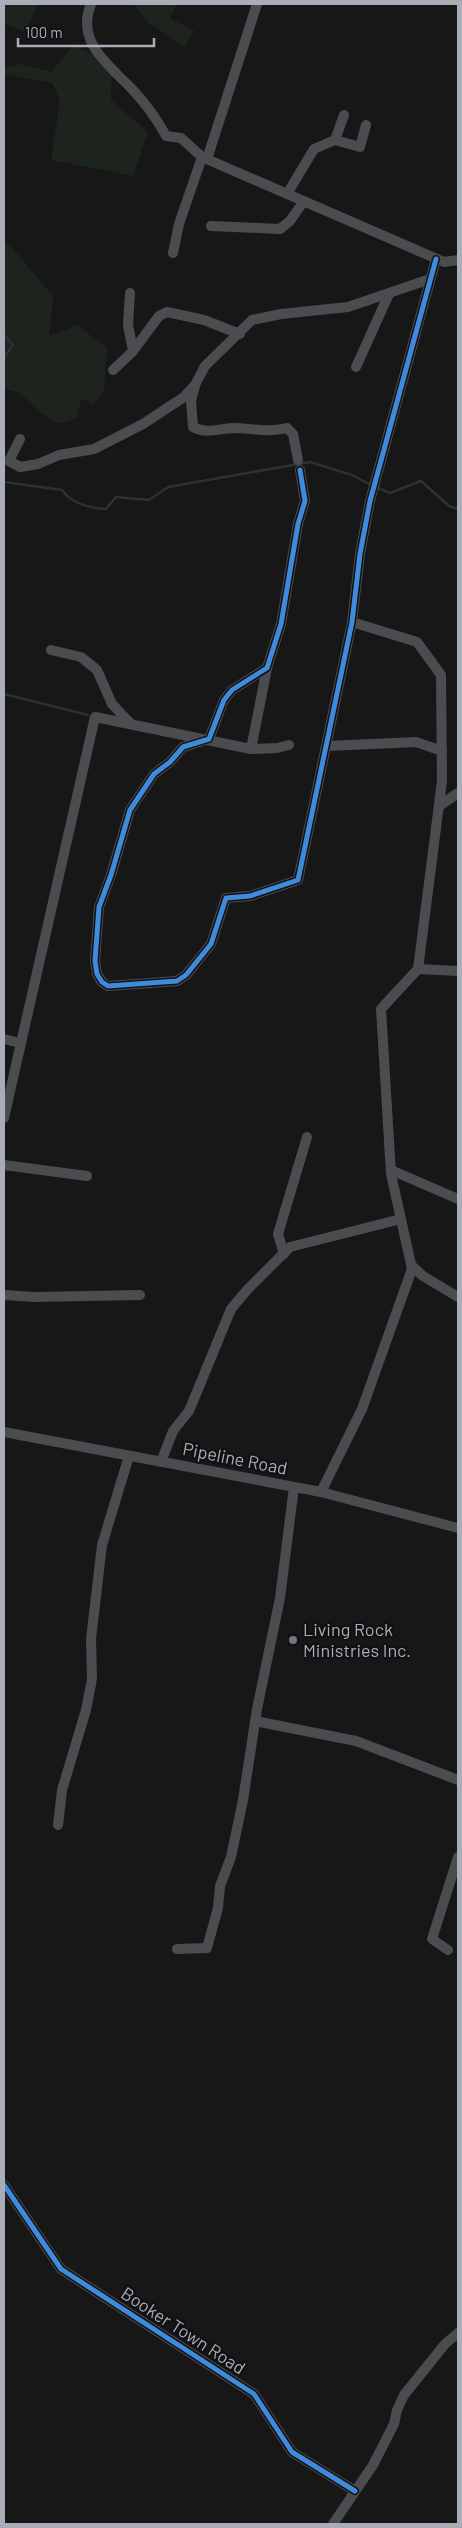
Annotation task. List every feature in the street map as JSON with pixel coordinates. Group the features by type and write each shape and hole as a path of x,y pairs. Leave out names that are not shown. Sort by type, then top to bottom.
{"street":[{"path":"91,4 90,36 103,62 132,89 156,116 166,136 181,138 205,158 436,259 448,263 458,260"},
{"path":"173,253 179,224 205,158 256,4"},
{"path":"335,140 344,115"},
{"path":"287,194 314,149 335,140 360,147 366,125"},
{"path":"211,226 280,228 290,221 304,201"},
{"path":"210,739 183,748 170,762 154,774 130,810 111,875 99,906 95,961 97,974 102,982 108,986 177,981 203,956 211,944 226,898 250,896 298,880 352,622 360,554 370,501 436,259"},
{"path":"251,749 267,668 281,624 298,524 306,501 293,434 286,428 276,431 233,428 210,431 193,427 191,401 195,386 205,366 240,334 252,320 281,314 348,307 430,279"},
{"path":"130,293 128,325 133,351"},
{"path":"356,367 389,294"},
{"path":"113,370 133,351 159,316 167,312 204,320 240,334"},
{"path":"20,439 9,460 20,467 38,464 59,455 94,448 171,407 195,386"},
{"path":"322,1492 362,1409 412,1269 391,1170 381,1009 418,969 442,781 441,675 417,642 352,622"},
{"path":"51,650 80,657 97,670 112,704 130,724"},
{"path":"210,739 224,700 232,690 267,668"},
{"path":"4,1118 95,717 210,739 251,749 277,748 289,745"},
{"path":"327,746 416,742 442,751"},
{"path":"439,806 458,793"},
{"path":"418,969 458,971"},
{"path":"4,1039 20,1043"},
{"path":"284,1254 278,1234 307,1137"},
{"path":"4,1165 87,1176"},
{"path":"391,1170 458,1199"},
{"path":"161,1462 173,1431 189,1411 232,1309 247,1290 290,1248 401,1219"},
{"path":"411,1265 423,1276 458,1297"},
{"path":"406,1282 423,1276"},
{"path":"4,1295 34,1297 140,1295"},
{"name":"Pipeline Road","path":"4,1432 322,1492 458,1528"},
{"path":"58,1825 62,1790 86,1710 92,1679 91,1639 102,1545 129,1456"},
{"path":"177,1949 207,1948 218,1908 220,1886 231,1857 255,1721 280,1598 294,1487"},
{"path":"255,1721 356,1741 458,1780"},
{"path":"448,1950 432,1939 458,1857"},
{"name":"Booker Town Road","path":"4,2185 61,2269 254,2394 292,2452 355,2491"},
{"path":"333,2524 373,2465 390,2432 404,2396 439,2351 458,2332"}],"shaded area":[{"path":"4,4 38,4 26,32 4,24"},
{"path":"133,4 176,4 170,19 194,30 185,47 148,22"},
{"path":"73,46 112,62 111,100 148,132 133,176 51,160 60,100 52,83 4,74 4,68 19,64 51,72"},
{"path":"4,242 13,249 53,296 49,336 77,325 107,348 104,391 93,405 81,398 77,418 59,424 37,410 20,393 4,389"}],"waterway":[{"path":"4,335 13,345 4,358"},
{"path":"4,482 62,490 76,502 93,508 106,509 116,497 149,500 168,487 310,462 352,475 371,485"},
{"path":"376,487 390,493 421,481 449,506 458,509"},
{"path":"4,694 88,715"}],"cycle path":[{"path":"300,470 305,501 298,524 281,624 267,668 232,690 224,700 209,739 183,747 170,762 154,774 130,810 111,875 99,907 95,961 97,974 102,982 108,986 177,981 186,975 211,944 226,898 250,896 298,880 352,622 360,554 370,501 436,259"},
{"path":"4,2185 61,2269 254,2394 292,2452 355,2491"}],"place":[{"name":"Living Rock Ministries Inc.","path":"293,1640"}]}
